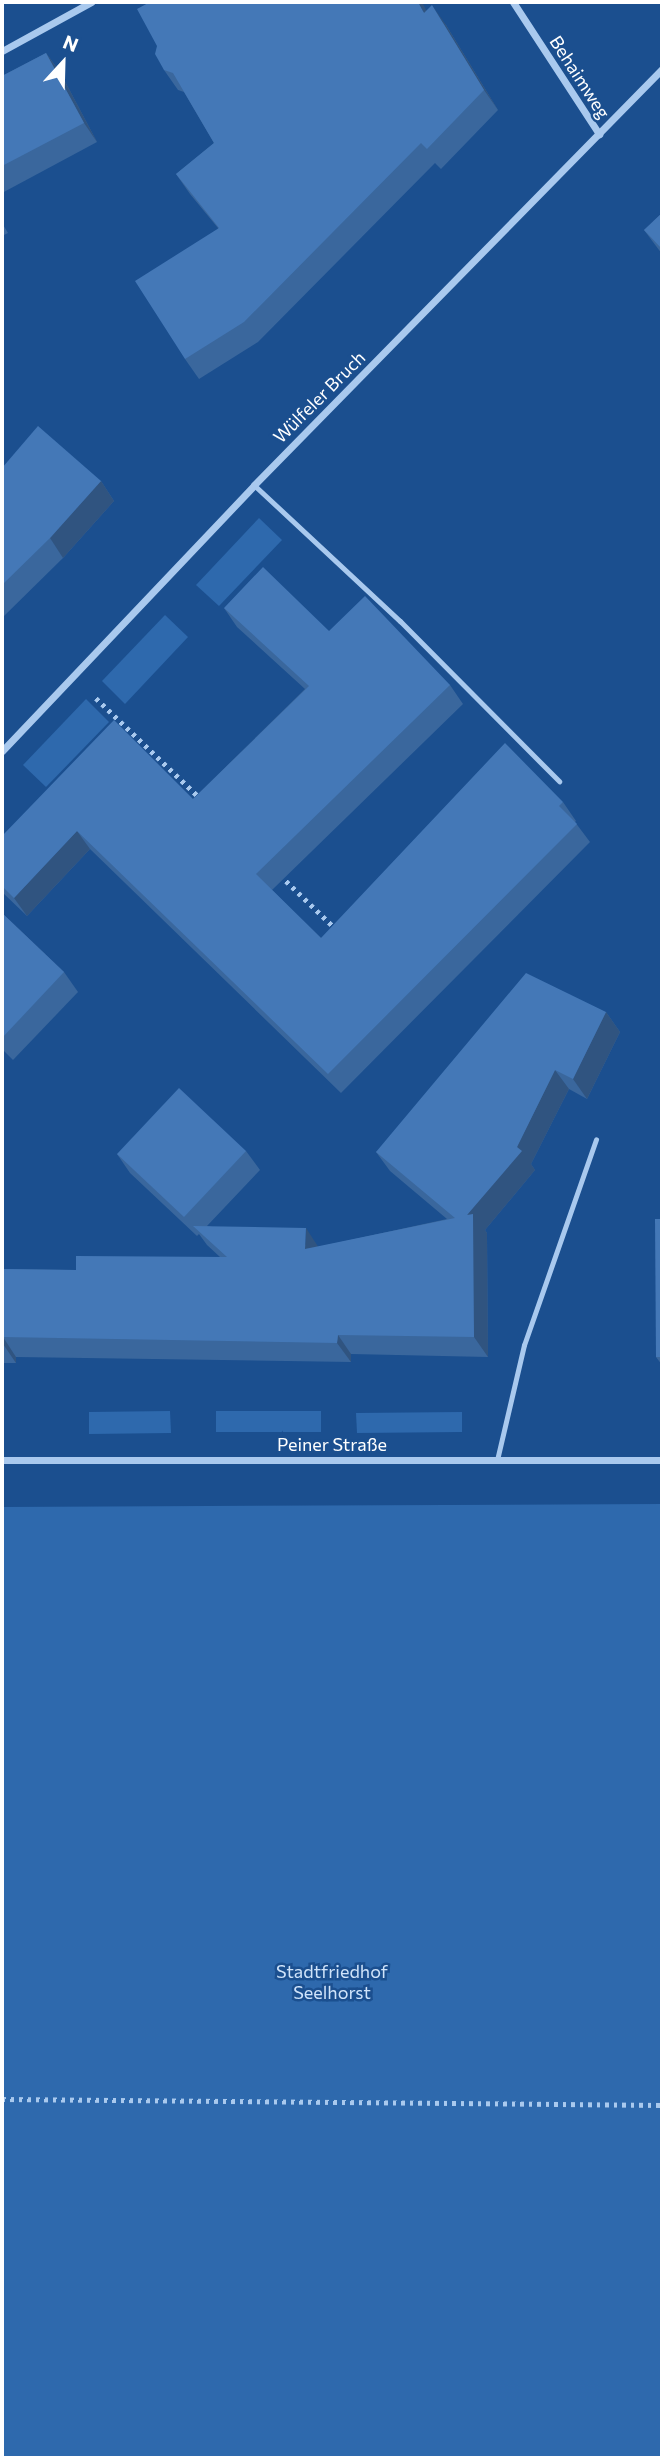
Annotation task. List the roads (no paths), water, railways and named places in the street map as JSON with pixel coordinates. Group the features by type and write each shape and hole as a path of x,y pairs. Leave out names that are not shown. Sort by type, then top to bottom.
{"street":[{"path":"2,51 91,2"},
{"name":"Behaimweg","path":"513,2 599,134"},
{"name":"Wülfeler Bruch","path":"2,751 254,485 662,69"},
{"name":"Peiner Straße","path":"2,1460 662,1460"}],"lane":[{"path":"254,485 400,621 559,781"},
{"path":"497,1460 524,1345 596,1139"}],"park label":[{"name":"Stadtfriedhof Seelhorst","path":"332,1982"}]}
